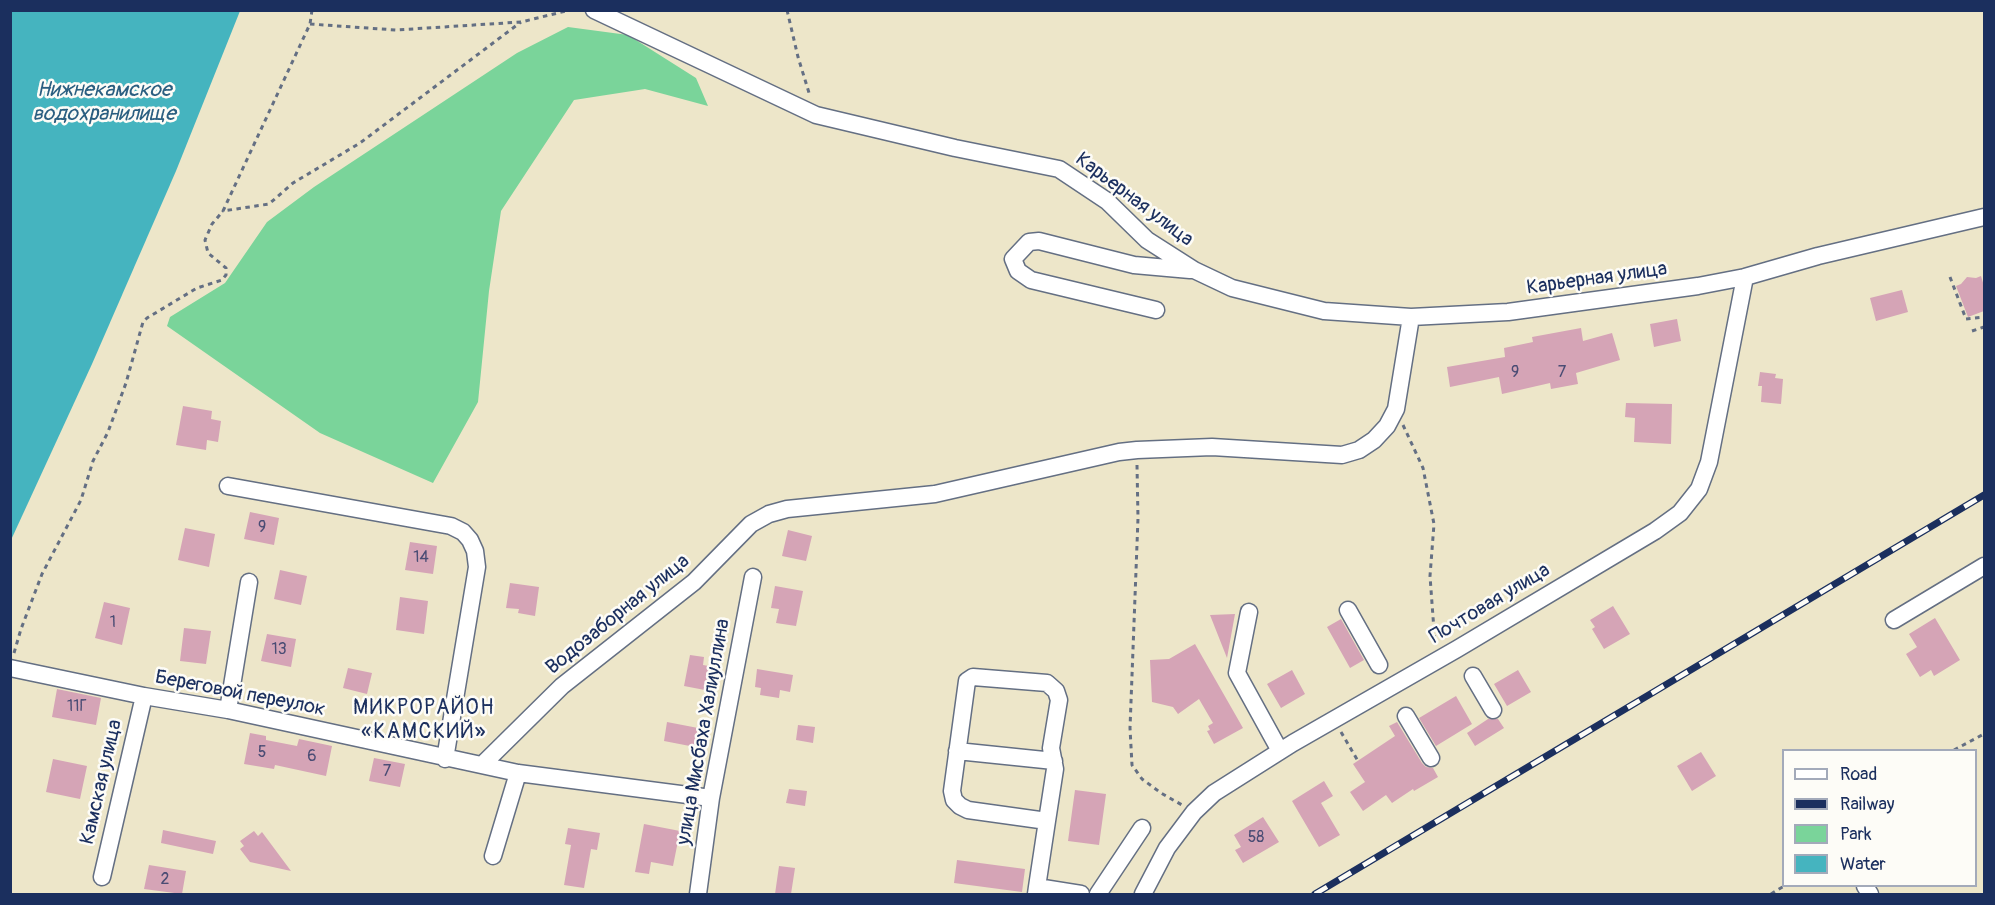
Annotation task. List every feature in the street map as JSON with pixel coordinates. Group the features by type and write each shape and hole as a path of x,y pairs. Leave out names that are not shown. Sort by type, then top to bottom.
{"street":[{"name":"Карьерная улица","path":"594,10 816,115 955,148 1059,169 1107,201 1147,240 1194,270 1232,288 1324,311 1411,317 1508,312 1698,286 1745,277 1818,256 1984,217"},
{"path":"1156,310 1031,280 1018,271 1012,259 1029,242 1038,241 1134,265 1194,270"},
{"name":"Почтовая улица","path":"1143,894 1167,848 1194,812 1214,793 1280,751 1655,531 1680,513 1699,489 1709,462 1745,277"},
{"path":"1396,409 1411,317"},
{"name":"Водозаборная улица","path":"482,765 562,686 694,582 751,524 769,514 787,509 935,494 1119,452 1137,450 1212,447 1342,455 1359,450 1374,440 1387,426 1396,409"},
{"path":"228,486 451,526 463,532 470,540 475,551 477,567 445,759"},
{"path":"1894,621 1984,566"},
{"name":"улица Мисбаха Халиуллина","path":"698,894 711,798 753,577"},
{"path":"228,710 249,582"},
{"path":"1348,610 1379,665"},
{"path":"1249,612 1237,673 1280,751"},
{"name":"Береговой переулок","path":"12,662 144,696 228,710 445,759 518,773 711,798"},
{"path":"1473,676 1493,710"},
{"path":"1047,821 968,810 954,800 952,791 967,681 973,677 1047,683 1056,691 1059,700 1051,748 1055,769 1037,891 1081,894"},
{"name":"Камская улица","path":"102,877 144,696"},
{"path":"1406,716 1431,758"},
{"path":"957,751 1054,762"},
{"path":"493,856 518,773"},
{"path":"1098,894 1142,828"}],"path":[{"path":"12,662 21,629 42,574 81,500 89,472 108,432 126,383 143,322 197,288 222,280 226,275 226,268 208,253 205,240 212,224 223,211 310,24 312,10"},
{"path":"310,24 396,30 521,22 570,10"},
{"path":"788,10 798,57 816,115"},
{"path":"223,211 269,204 293,183 360,143 521,22"},
{"path":"1950,277 1966,320 1984,316"},
{"path":"1972,331 1984,327"},
{"path":"1396,409 1423,468 1434,524 1430,576 1437,660"},
{"path":"1137,450 1138,518 1130,728 1132,765 1142,779 1194,812"},
{"path":"1334,720 1358,761"},
{"path":"1956,749 1984,734"}],"green space":[{"path":"568,27 628,35 696,78 708,106 645,89 574,100 501,211 489,291 478,402 433,483 320,433 167,326 170,317 225,283 267,222 314,187 517,53"}],"water":[{"name":"Нижнекамское водохранилище","path":"11,10 240,11 176,171 92,364 11,540"}],"building":[{"path":"1981,276 1984,286 1984,311 1968,317 1956,286 1967,277"},
{"path":"1902,290 1908,312 1876,321 1870,298"},
{"path":"1677,319 1681,341 1654,347 1650,324"},
{"path":"1581,328 1583,341 1612,333 1620,360 1576,373 1578,384 1551,389 1550,383 1502,394 1499,377 1450,387 1447,367 1505,357 1504,348 1533,342 1532,337"},
{"path":"1760,372 1776,374 1775,378 1783,379 1781,404 1761,402 1762,386 1758,386"},
{"path":"1626,403 1672,404 1671,444 1634,442 1635,418 1625,417"},
{"path":"183,406 212,411 211,419 221,421 218,442 207,440 206,450 176,445"},
{"path":"250,512 279,518 274,545 244,539"},
{"path":"185,528 215,534 209,567 178,560"},
{"path":"788,530 812,536 806,561 782,556"},
{"path":"410,542 437,546 433,574 405,570"},
{"path":"280,570 307,576 301,605 274,599"},
{"path":"510,583 539,587 535,616 518,613 519,609 506,608"},
{"path":"775,586 803,591 796,626 776,623 779,609 771,608"},
{"path":"400,597 428,601 424,634 396,630"},
{"path":"104,602 130,608 122,645 95,638"},
{"path":"1613,606 1630,634 1604,649 1592,629 1595,627 1590,620"},
{"path":"1235,614 1227,658 1210,615"},
{"path":"1935,618 1960,660 1934,676 1931,670 1920,677 1906,654 1917,647 1909,634"},
{"path":"1341,619 1364,660 1350,668 1327,627"},
{"path":"184,628 211,631 206,664 180,661"},
{"path":"267,634 296,639 291,667 261,661"},
{"path":"1195,644 1243,728 1214,744 1207,731 1210,730 1208,726 1213,723 1199,699 1178,714 1173,707 1152,702 1150,660 1169,659"},
{"path":"690,655 704,657 703,665 714,667 710,691 684,686"},
{"path":"348,668 372,673 367,694 343,688"},
{"path":"757,669 793,675 790,692 780,690 779,698 760,695 761,688 755,687"},
{"path":"1292,670 1305,694 1281,708 1267,684"},
{"path":"1518,670 1531,692 1507,706 1494,684"},
{"path":"57,689 101,698 96,725 52,717"},
{"path":"1456,696 1472,724 1436,746 1419,718"},
{"path":"1488,719 1498,719 1504,728 1475,746 1467,733"},
{"path":"667,722 698,728 695,747 664,741"},
{"path":"1397,722 1422,763 1426,767 1433,768 1438,777 1414,791 1413,789 1392,803 1386,795 1363,811 1350,792 1365,782 1353,764 1395,736 1389,726"},
{"path":"798,725 815,727 813,743 796,740"},
{"path":"250,733 266,736 266,740 297,746 299,739 332,746 326,776 275,765 274,769 244,764"},
{"path":"1701,752 1716,776 1692,791 1677,766"},
{"path":"374,758 405,764 400,787 369,781"},
{"path":"53,759 87,766 80,799 46,792"},
{"path":"1324,781 1333,796 1321,803 1340,835 1319,847 1292,801"},
{"path":"789,789 807,791 805,806 786,803"},
{"path":"1075,790 1106,794 1099,845 1068,841"},
{"path":"1263,817 1279,842 1243,863 1235,850 1241,847 1234,835"},
{"path":"644,824 680,831 673,866 651,862 649,874 635,872"},
{"path":"568,828 600,833 597,850 591,849 584,888 564,885 571,845 565,844"},
{"path":"163,830 216,841 213,854 161,843"},
{"path":"254,831 258,836 262,832 291,871 250,862 240,849 244,846 240,841"},
{"path":"957,860 1025,869 1022,892 954,883"},
{"path":"149,865 186,871 182,894 144,889"},
{"path":"779,866 795,868 791,894 775,894"}],"railway":[{"path":"1315,894 1984,495"}],"district":[{"name":"МИКРОРАЙОН «КАМСКИЙ»","path":"424,721"}]}
